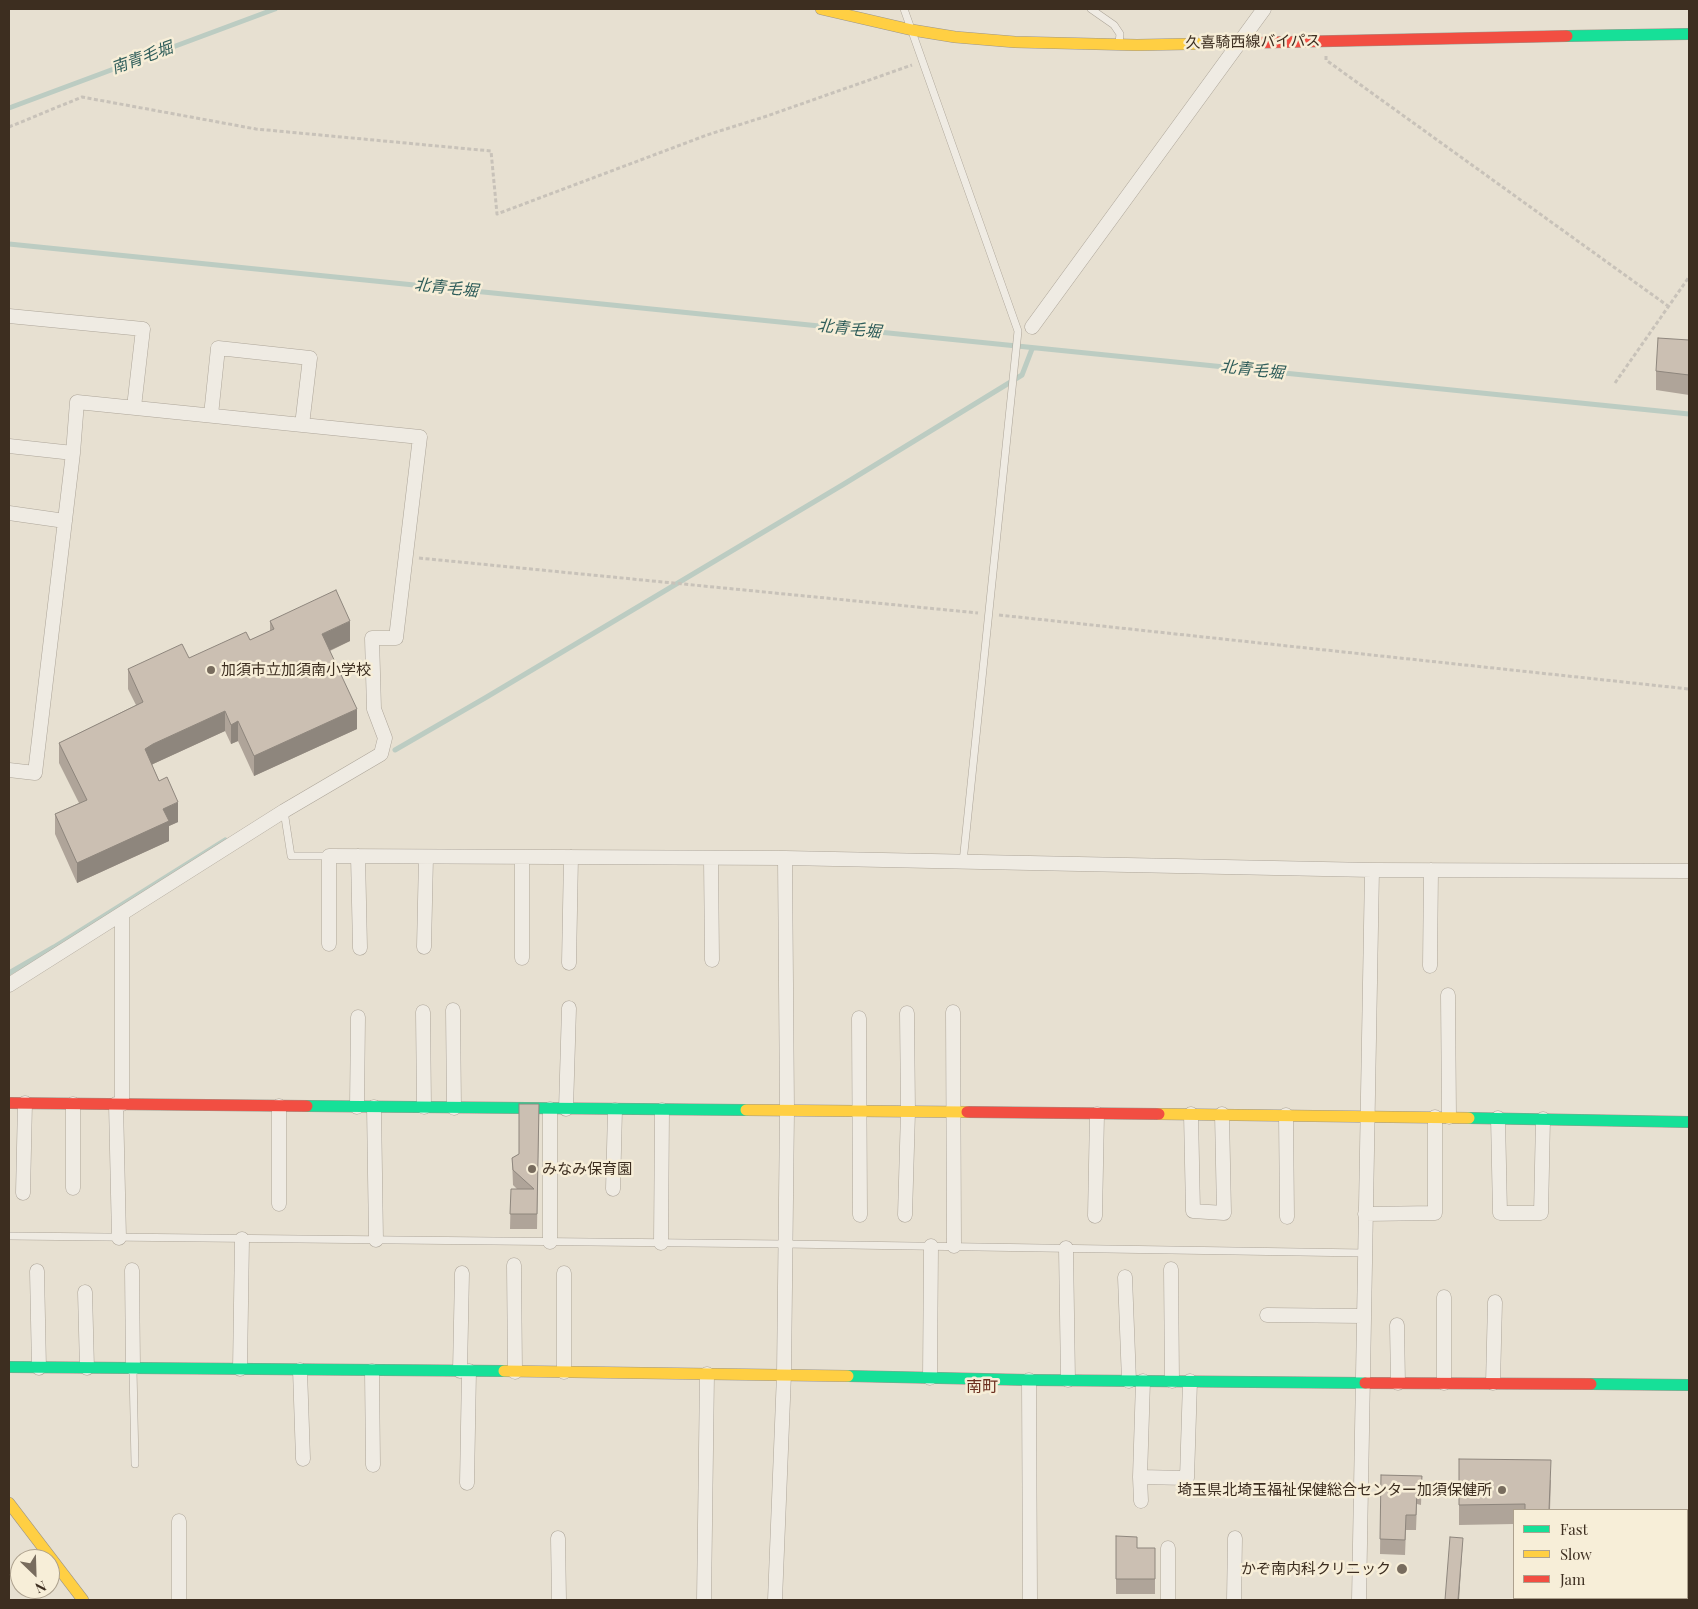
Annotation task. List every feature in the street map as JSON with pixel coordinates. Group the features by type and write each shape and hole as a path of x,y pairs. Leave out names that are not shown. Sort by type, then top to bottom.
{"street":[{"name":"久喜騎西線バイパス","path":"820,9 912,30 956,37 1015,42 1119,45 1689,34"},
{"path":"1032,327 1264,9"},
{"path":"9,316 143,329 134,407"},
{"path":"211,415 218,348 310,358 302,425"},
{"path":"9,770 35,773 73,453 77,402 420,438 396,638 372,638 374,709 385,738 381,754 284,811 9,985"},
{"path":"9,446 73,453"},
{"path":"9,513 65,520"},
{"path":"329,944 329,856 784,858 1372,870 1689,870"},
{"path":"358,856 360,948"},
{"path":"424,948 426,857"},
{"path":"522,857 522,958"},
{"path":"569,963 571,857"},
{"path":"711,858 712,960"},
{"path":"775,1600 784,1374 787,1111 784,858"},
{"path":"1359,1600 1372,870"},
{"path":"1430,966 1431,870"},
{"path":"119,1238 122,914"},
{"path":"1448,995 1449,1117"},
{"path":"566,1109 569,1008"},
{"path":"453,1010 454,1108"},
{"path":"423,1012 424,1108"},
{"path":"953,1012 954,1246"},
{"path":"905,1215 908,1112 907,1013"},
{"path":"357,1107 358,1017"},
{"path":"859,1018 860,1215"},
{"path":"9,1103 614,1110 1222,1114 1689,1122"},
{"path":"23,1193 25,1104"},
{"path":"73,1104 73,1188"},
{"path":"278,1204 279,1106"},
{"path":"374,1107 376,1240"},
{"path":"550,1109 550,1242"},
{"path":"613,1189 614,1110"},
{"path":"662,1110 662,1243"},
{"path":"1095,1216 1097,1114"},
{"path":"1191,1114 1192,1211 1224,1213 1222,1114"},
{"path":"1286,1115 1287,1217"},
{"path":"1365,1214 1435,1213 1435,1117"},
{"path":"1498,1118 1500,1213 1541,1213 1543,1119"},
{"path":"240,1369 242,1239"},
{"path":"930,1378 931,1246"},
{"path":"1066,1248 1068,1380"},
{"path":"514,1265 515,1372"},
{"path":"1171,1269 1172,1381"},
{"path":"132,1270 133,1368"},
{"path":"37,1271 39,1368"},
{"path":"462,1273 467,1483"},
{"path":"564,1273 564,1372"},
{"path":"1125,1277 1129,1380"},
{"path":"85,1292 87,1368"},
{"path":"1444,1297 1444,1383"},
{"path":"1493,1384 1495,1302"},
{"path":"1267,1315 1363,1316"},
{"path":"1397,1325 1398,1383"},
{"path":"9,1367 784,1374 1029,1380 1689,1385"},
{"path":"300,1370 303,1459"},
{"path":"372,1371 374,1465"},
{"path":"704,1600 707,1374"},
{"path":"1029,1380 1030,1600"},
{"path":"1141,1501 1143,1381"},
{"path":"1140,1477 1186,1478 1190,1381"},
{"path":"9,1503 83,1600"},
{"path":"179,1521 179,1600"},
{"path":"558,1538 558,1600"},
{"path":"1234,1600 1235,1538"},
{"path":"1168,1548 1168,1600"}],"lane":[{"path":"904,9 1018,334 963,862"},
{"path":"1091,9 1114,26 1120,34 1119,45"},
{"path":"1018,334 1032,327"},
{"path":"284,811 291,856 329,856"},
{"path":"9,1236 954,1246 1364,1253"},
{"path":"133,1368 135,1464"}],"path":[{"path":"1327,41 1326,60 1668,306"},
{"path":"9,127 82,97 256,129 490,151 496,214 707,135 923,61"},
{"path":"1615,383 1689,277"},
{"path":"407,557 988,614 1689,689"}],"building":[{"path":"1658,338 1689,340 1689,375 1656,371"},
{"path":"336,590 350,621 322,634 357,709 254,756 238,721 231,725 225,711 153,744 145,749 159,781 167,777 178,802 163,809 169,821 77,863 55,814 87,800 59,743 143,702 128,669 182,644 189,658 246,632 250,640 274,629 270,621"},
{"path":"519,1104 539,1104 537,1214 510,1214 511,1189 534,1189 513,1170 512,1158 519,1154"},
{"path":"1459,1459 1551,1460 1549,1509 1525,1509 1525,1504 1459,1505"},
{"path":"1381,1475 1422,1476 1421,1490 1417,1490 1416,1515 1406,1515 1405,1540 1380,1539"},
{"path":"1116,1536 1137,1537 1137,1548 1155,1548 1155,1579 1116,1579"},
{"path":"1450,1537 1463,1538 1458,1600 1445,1600"}],"waterway":[{"name":"南青毛堀","path":"9,108 275,9"},
{"name":"北青毛堀","path":"9,244 1689,414"},
{"path":"395,750 844,484 1022,375 1032,349"},
{"path":"9,973 225,840"}],"traffic: fast":[{"path":"1567,36 1689,34"},
{"path":"307,1106 746,1110"},
{"path":"1469,1118 1689,1122"},
{"path":"9,1367 504,1371"},
{"path":"848,1376 1029,1380 1365,1383"},
{"path":"1591,1384 1689,1385"}],"traffic: slow":[{"path":"821,9 912,30 955,37 1015,42 1137,45 1240,43"},
{"path":"746,1110 967,1112"},
{"path":"1159,1114 1469,1118"},
{"path":"504,1371 848,1376"},
{"path":"9,1503 83,1600"}],"traffic: jam":[{"path":"1240,43 1567,36"},
{"path":"9,1103 307,1106"},
{"path":"967,1112 1159,1114"},
{"path":"1365,1383 1591,1384"}],"place":[{"name":"加須市立加須南小学校","path":"211,670"},
{"name":"みなみ保育園","path":"532,1169"},
{"name":"埼玉県北埼玉福祉保健総合センター加須保健所","path":"1502,1490"},
{"name":"かぞ南内科クリニック","path":"1402,1569"}],"district":[{"name":"南町","path":"982,1387"}]}
